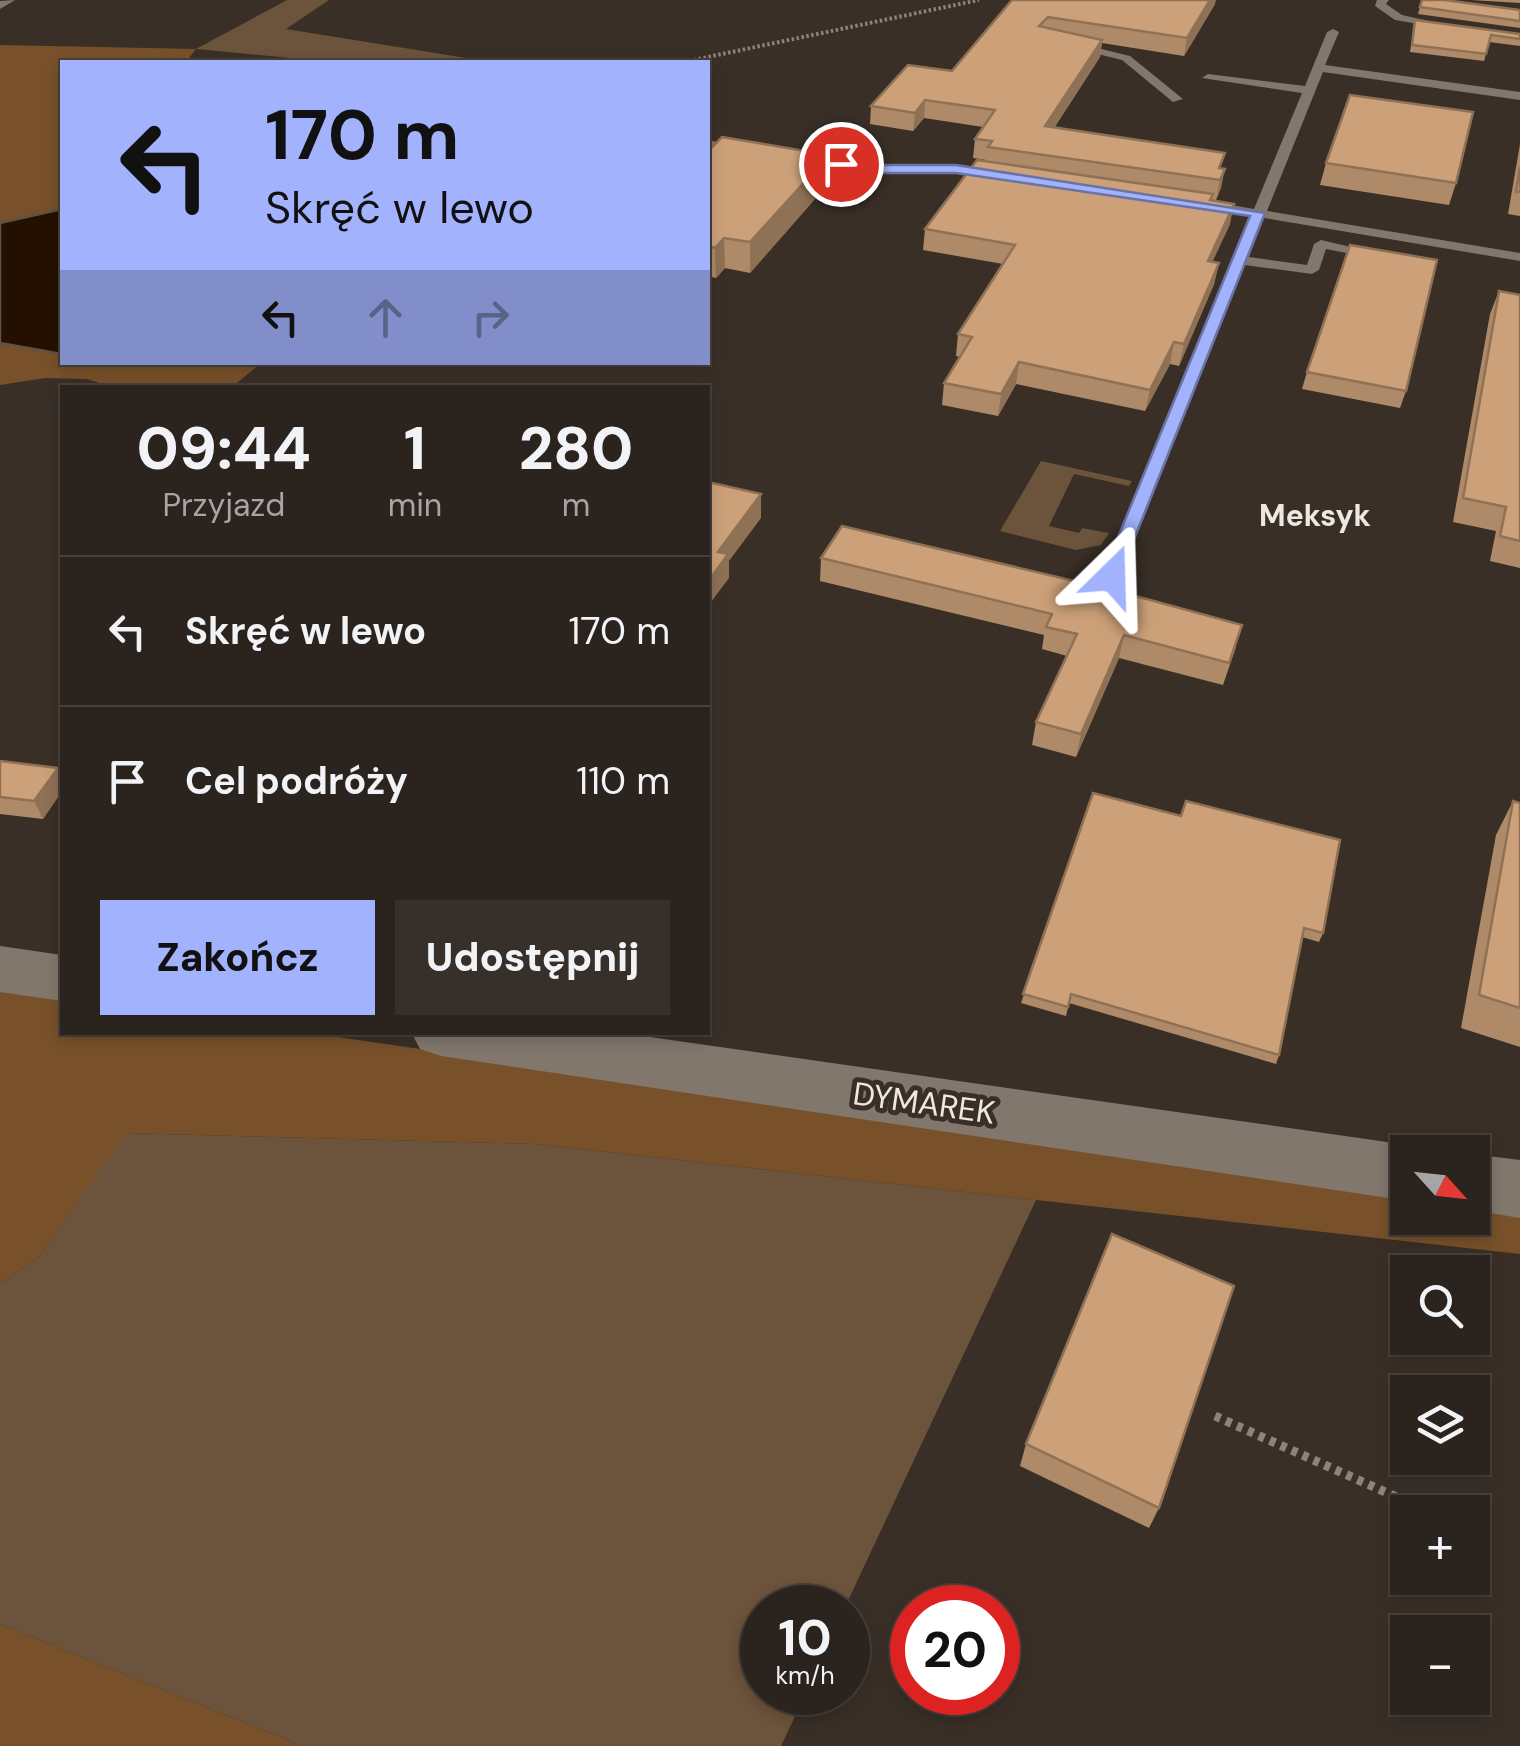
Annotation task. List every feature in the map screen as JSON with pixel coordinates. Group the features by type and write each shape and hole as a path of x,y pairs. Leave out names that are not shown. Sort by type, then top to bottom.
{"street":[{"path":"0,969 60,978"},
{"name":"DYMAREK","path":"462,1035 1390,1170"},
{"path":"1490,1185 1520,1189"}],"lane":[{"path":"0,6 10,0"},
{"path":"1384,0 1380,4 1388,14 1448,26"},
{"path":"1112,576 1333,32"},
{"path":"1060,44 1104,50 1126,58 1177,99"},
{"path":"1318,68 1520,96"},
{"path":"1208,78 1309,90"},
{"path":"710,144 763,152"},
{"path":"782,155 874,169 956,169 1008,176"},
{"path":"1180,201 1520,257"},
{"path":"1241,260 1312,270 1321,244 1390,256 1394,236"}],"path":[{"path":"694,60 979,0"},
{"path":"1214,1416 1392,1495"}],"shaded area":[{"path":"287,0 329,0 286,29 479,60 311,60 196,49"},
{"path":"0,45 196,49 188,60 60,60 60,365 259,365 234,385 106,385 87,379 45,378 0,385"},
{"path":"60,209 60,354 0,343 0,223"},
{"path":"1041,461 1132,481 1129,486 1074,474 1049,526 1079,533 1082,528 1109,533 1101,545 1076,550 1000,531"},
{"path":"0,988 60,997 60,1035 324,1035 1390,1190 1390,1235 1490,1235 1490,1204 1520,1208 1520,1254 536,1144 126,1133 39,1257 0,1284"},
{"path":"125,1133 536,1144 1036,1200 855,1585 740,1585 740,1715 796,1715 781,1746 303,1746 0,1624 0,1284 39,1257"},
{"path":"0,1624 303,1746 0,1746"}],"building":[{"path":"1012,0 1210,0 1187,38 1048,17 1039,26 1102,40 1045,126 1225,153 1219,168 1225,169 1220,180 988,147 992,141 975,139 995,110 925,100 915,113 871,106 908,65 952,71"},
{"path":"1422,0 1520,10 1520,21 1420,7"},
{"path":"1415,20 1520,34 1520,39 1491,35 1486,54 1412,45"},
{"path":"1350,95 1473,112 1456,183 1326,163"},
{"path":"722,137 829,155 750,242 724,238 715,248 710,247 710,149"},
{"path":"977,160 1213,194 1210,200 1234,204 1208,261 1219,263 1184,344 1174,342 1150,390 1019,362 1001,394 944,383 972,337 958,334 1015,245 925,229"},
{"path":"1350,245 1437,260 1406,391 1307,372"},
{"path":"1499,291 1520,295 1520,541 1500,536 1506,507 1463,498"},
{"path":"710,482 761,494 718,552 728,554 710,579"},
{"path":"842,526 1242,625 1229,663 1124,635 1081,734 1036,722 1077,634 1046,627 1052,614 821,558"},
{"path":"0,761 58,768 34,801 0,797"},
{"path":"1093,793 1181,816 1186,801 1340,840 1323,933 1304,928 1279,1055 1071,994 1068,1007 1023,994"},
{"path":"1513,801 1520,803 1520,1008 1479,995"},
{"path":"1112,1234 1234,1286 1159,1508 1026,1444"}],"district":[{"name":"Meksyk","path":"1315,515"}],"route":[{"path":"841,164 874,169 956,169 1258,213 1112,576"}]}
